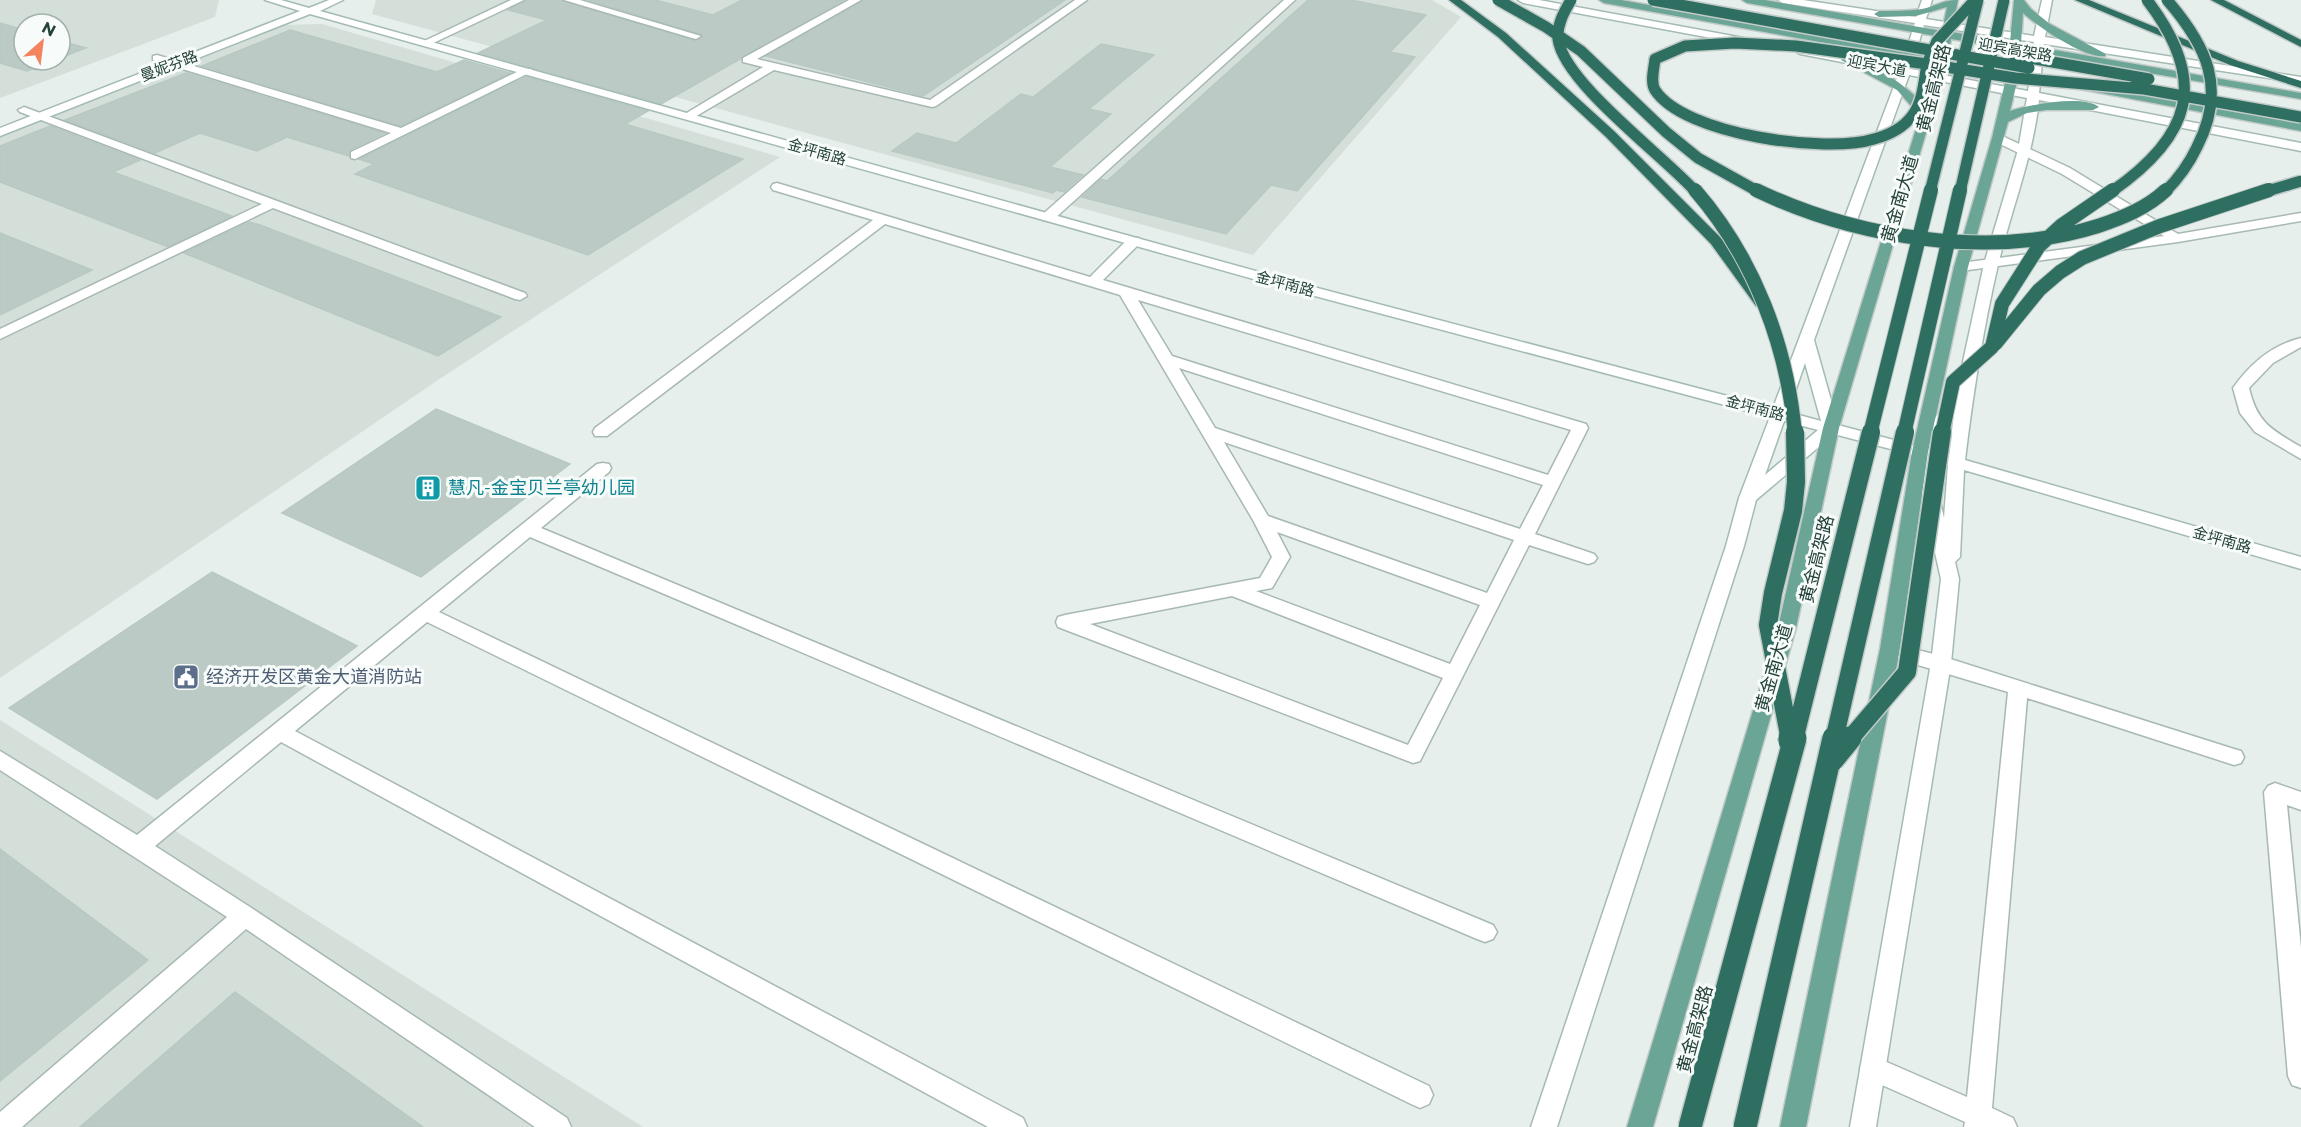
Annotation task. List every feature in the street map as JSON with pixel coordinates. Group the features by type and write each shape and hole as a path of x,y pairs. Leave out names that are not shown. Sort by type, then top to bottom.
{"highway":[{"path":"1454,0 1502,35 1610,134 1716,241 1767,311"},
{"path":"1498,0 1551,28 1591,60 1670,137 1714,168 1777,201 1833,221 1884,232 1984,242 2021,241 2097,229 2127,217 2155,200 2183,172 2200,144 2210,119 2214,95 2211,72 2201,44 2185,19 2167,0"},
{"path":"1571,0 1561,15 1558,28 1560,49 1577,78 1678,172 1719,220 1747,264 1767,311 1783,363 1794,410 1797,443 1794,508 1768,623 1792,749"},
{"name":"迎宾高架路","path":"1653,0 2301,117"},
{"name":"迎宾高架路","path":"1708,0 2301,106"},
{"path":"1976,0 1934,45 1929,63 1913,114 1900,129 1869,141 1825,145 1778,141 1736,132 1699,120 1671,105 1653,88 1648,70 1655,55 1675,42 1702,37 1744,35 1791,38 1929,63 1999,76 2144,89"},
{"name":"黄金高架路","path":"1690,1127 1792,749 1976,0"},
{"path":"2080,0 2234,63 2301,85"},
{"path":"1992,347 2002,304 2038,246 2062,225 2122,184 2156,155 2171,136 2182,113 2186,91 2184,70 2174,40 2147,0"},
{"path":"2216,0 2301,44"},
{"path":"1745,1127 1829,763 2014,1"},
{"path":"1829,763 1907,672 1940,443 1953,382 1992,347 2032,298 2070,265 2110,245 2146,231 2239,198 2301,181"}],"main road":[{"name":"迎宾大道","path":"1604,0 1910,55 1940,69 2011,82 2035,78 2301,127"},
{"path":"1747,0 1922,15 1947,30 2039,45 2139,68 2301,96"},
{"path":"1922,15 1952,0"},
{"name":"黄金南大道","path":"1640,1127 1786,628 1831,428 1940,69 1952,0"},
{"path":"2014,1 2041,24 2077,44 2139,68"},
{"path":"1793,1127 1890,650 1920,452 1961,267 2011,82 2015,41 2014,1"},
{"path":"1846,60 1900,87 1916,101 1925,115"},
{"path":"2000,129 2033,102 2058,106 2093,107"}],"street":[{"name":"金坪南路","path":"270,0 290,6 307,6 425,43 1301,288 1920,452 2301,563"},
{"name":"曼妮芬路","path":"0,132 175,64 307,6 338,0"},
{"path":"425,43 519,0"},
{"path":"569,0 696,36"},
{"path":"856,0 747,60 932,104 1082,0"},
{"path":"1048,217 1290,0"},
{"name":"迎宾大道","path":"1523,0 1905,71 1940,69 2011,82 2033,102"},
{"path":"1546,0 1587,13"},
{"path":"1544,1127 1735,546 1748,498 1900,87 1922,15 1867,14 1783,0"},
{"path":"1863,1127 1941,663 1950,579 1956,462 1966,385 1991,264 2024,150 2033,102 2041,24 2047,0"},
{"name":"曼妮芬路","path":"0,119 290,6"},
{"path":"2039,45 2077,44 2301,80"},
{"path":"157,58 402,132"},
{"path":"689,116 772,66"},
{"path":"355,155 527,71"},
{"path":"2093,107 2301,147"},
{"path":"24,110 520,296"},
{"path":"2000,129 2024,150 2066,171 2178,238"},
{"path":"777,188 883,219 1580,428 1413,755 1065,622 1266,583 1281,556 1262,520 1126,292"},
{"path":"0,335 271,204"},
{"path":"1961,267 2178,238 2301,217"},
{"path":"601,432 883,219"},
{"path":"1093,282 1134,242"},
{"path":"1748,498 1831,428 1806,338"},
{"path":"2301,342 2289,345 2263,362 2241,388 2244,407 2259,429 2301,454"},
{"path":"1166,359 1552,482"},
{"path":"1950,579 1920,452 1966,385"},
{"path":"1210,432 1588,558"},
{"path":"138,847 603,468"},
{"path":"1262,520 1492,602"},
{"path":"528,529 1485,932"},
{"path":"1234,590 1454,674"},
{"path":"425,613 1420,1095"},
{"path":"1890,650 1941,663 2234,757"},
{"path":"1978,1121 2018,688"},
{"path":"279,732 1014,1127"},
{"path":"0,759 245,916 558,1127"},
{"path":"2301,801 2275,792 2301,1076"},
{"path":"3,1125 245,916"},
{"path":"1873,1068 1978,1121 2004,1127"}],"shaded area":[{"path":"0,0 219,0 215,17 72,71 72,12 12,12 12,72 69,72 0,98"},
{"path":"376,0 1432,0 1461,17 1253,255 372,14"},
{"path":"322,24 780,157 438,380 0,678 0,135 280,25"},
{"path":"0,720 643,1127 0,1127"}],"building":[{"path":"526,0 562,0 695,41 703,35 588,0 655,0 713,15 742,0 844,0 661,104 478,53 547,20 508,10"},
{"path":"863,0 1065,0 923,96 766,56"},
{"path":"1308,0 1351,0 1426,15 1390,52 1415,57 1297,191 1271,185 1226,234 1082,197 1101,179 1107,181"},
{"path":"0,23 12,26 12,67 0,63"},
{"path":"290,30 437,72 464,60 510,73 401,126 202,66"},
{"path":"72,44 86,48 72,53"},
{"path":"1101,44 1154,55 1089,109 1111,114 1050,167 1083,175 1064,192 1056,190 1053,193 892,151 917,133 956,143 1021,94 1033,97"},
{"path":"186,73 385,133 350,150 349,156 287,137 257,151 200,133 155,153 65,120"},
{"path":"526,77 648,111 625,124 743,159 588,255 355,174 374,164 359,159"},
{"path":"50,126 140,160 113,172 232,216 168,247 0,182 0,146"},
{"path":"249,222 501,317 438,356 184,253"},
{"path":"0,233 92,270 0,315"},
{"name":"慧凡-金宝贝兰亭幼儿园","path":"436,409 570,464 421,577 282,513"},
{"name":"经济开发区黄金大道消防站","path":"212,572 357,646 157,799 9,708"},
{"path":"0,849 148,960 0,1081"},
{"path":"235,992 423,1127 80,1127"}],"place":[{"name":"慧凡-金宝贝兰亭幼儿园","path":"428,488"},
{"name":"经济开发区黄金大道消防站","path":"186,677"}]}
